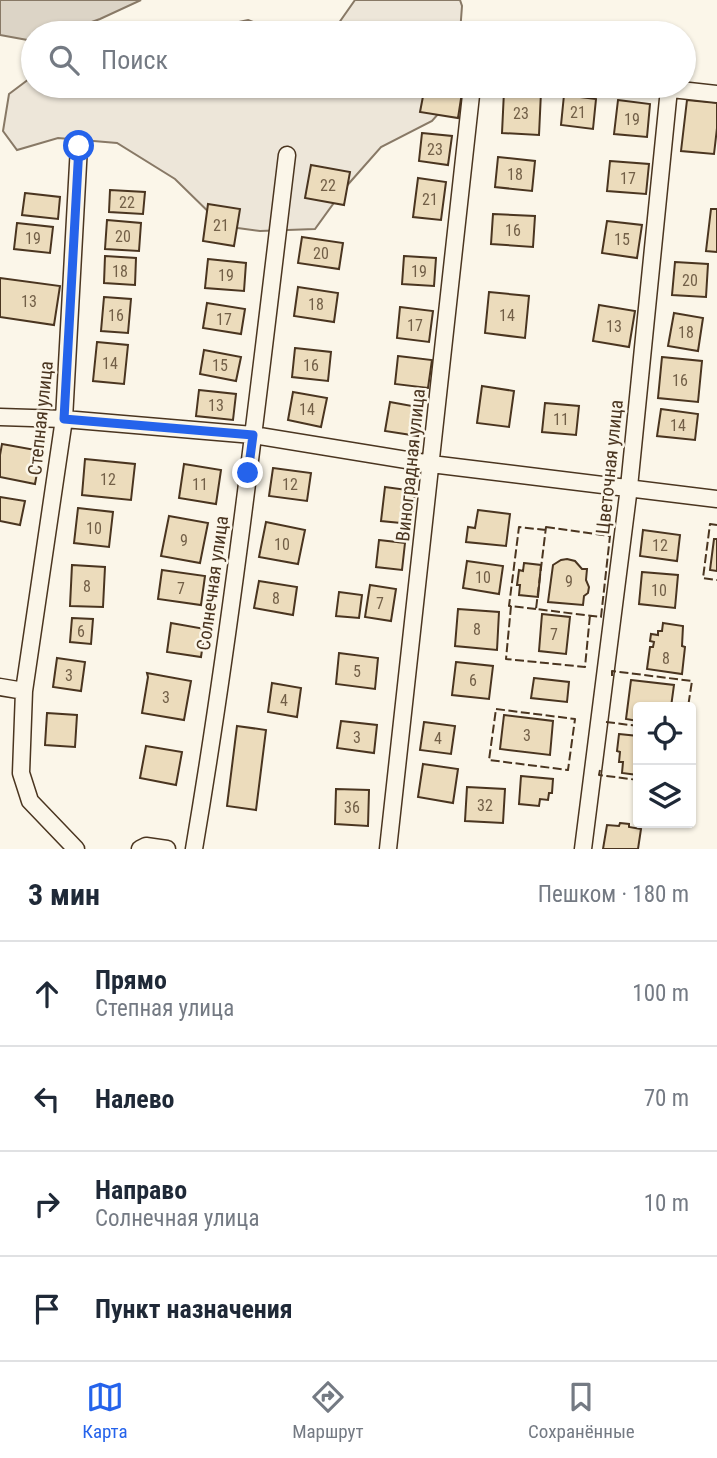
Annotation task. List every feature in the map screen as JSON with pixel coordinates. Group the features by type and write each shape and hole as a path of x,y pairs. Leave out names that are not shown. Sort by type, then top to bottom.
{"street":[{"path":"696,92 717,94"},
{"name":"Виноградная улица","path":"388,849 471,98"},
{"name":"Цветочная улица","path":"583,849 629,487 668,98"},
{"name":"Степная улица","path":"76,849 30,801 21,774 24,691 64,419 79,146"},
{"name":"Солнечная улица","path":"194,849 214,729 287,155"},
{"path":"0,417 64,419 253,435 431,464 717,499"},
{"path":"0,687 24,691"},
{"path":"140,849 146,846 167,849"}],"shaded area":[{"path":"0,0 141,0 94,21 21,21 21,39 0,35"},
{"path":"355,0 460,0 462,6 461,21 340,21"},
{"path":"21,85 21,98 452,98 432,121 381,147 344,189 315,229 260,231 223,226 175,179 117,143 58,138 17,150 3,131 9,94"}],"building":[{"path":"423,98 461,98 458,118 420,112"},
{"path":"504,98 541,98 539,135 502,133"},
{"path":"564,98 596,99 593,129 561,125"},
{"path":"618,100 650,104 647,137 614,134"},
{"path":"687,100 717,103 714,154 681,151"},
{"path":"422,133 452,136 448,165 419,161"},
{"path":"498,157 535,161 532,191 495,187"},
{"path":"610,161 649,164 646,194 607,191"},
{"path":"311,165 350,172 344,205 305,198"},
{"path":"418,178 446,182 441,220 413,217"},
{"path":"110,190 145,192 143,214 109,212"},
{"path":"25,193 60,197 58,219 22,215"},
{"path":"208,204 240,209 234,246 203,241"},
{"path":"711,209 717,209 717,252 706,251"},
{"path":"493,214 535,216 533,247 491,244"},
{"path":"107,220 141,223 139,251 105,249"},
{"path":"607,221 642,225 637,258 602,253"},
{"path":"17,223 53,227 50,253 14,249"},
{"path":"302,237 343,243 339,269 298,263"},
{"path":"105,256 136,258 135,285 104,283"},
{"path":"404,256 436,258 434,286 402,284"},
{"path":"208,259 246,263 244,291 205,288"},
{"path":"675,262 708,264 706,297 672,295"},
{"path":"0,278 60,286 54,325 0,317"},
{"path":"298,287 338,293 334,322 294,316"},
{"path":"489,292 529,296 525,338 485,333"},
{"path":"104,297 131,299 128,333 101,331"},
{"path":"207,303 245,309 241,334 203,328"},
{"path":"599,305 635,311 629,347 593,341"},
{"path":"400,307 433,311 429,342 397,338"},
{"path":"674,313 703,318 698,351 668,346"},
{"path":"97,342 128,345 124,384 93,381"},
{"path":"295,348 331,352 328,381 292,377"},
{"path":"204,350 241,357 236,381 200,374"},
{"path":"398,356 432,360 428,388 395,384"},
{"path":"662,357 702,361 698,402 658,398"},
{"path":"482,386 514,391 509,427 477,423"},
{"path":"199,390 236,394 233,420 196,416"},
{"path":"293,392 327,398 321,427 288,420"},
{"path":"390,402 423,408 418,436 385,431"},
{"path":"545,403 579,406 576,435 542,432"},
{"path":"661,409 698,414 695,440 657,436"},
{"path":"2,444 41,451 35,484 0,477"},
{"path":"85,459 135,464 131,500 82,495"},
{"path":"184,464 221,470 216,504 179,498"},
{"path":"273,468 311,473 307,501 269,496"},
{"path":"385,487 415,491 411,524 381,521"},
{"path":"0,497 25,501 20,525 0,521"},
{"path":"78,508 113,512 109,547 74,543"},
{"path":"478,510 510,514 506,546 466,542 468,527 475,528"},
{"path":"169,516 208,523 200,563 161,556"},
{"path":"266,522 305,530 298,564 259,557"},
{"path":"643,530 680,535 677,561 640,556"},
{"path":"714,539 717,539 717,571 710,570"},
{"path":"379,540 405,543 402,570 376,567"},
{"path":"567,559 575,561 582,569 587,569 586,580 589,587 583,605 548,602 553,565"},
{"path":"467,561 503,566 499,594 463,588"},
{"path":"524,563 541,565 538,597 519,595 519,570 523,571"},
{"path":"72,565 105,567 103,607 70,606"},
{"path":"162,570 205,576 201,605 158,599"},
{"path":"642,572 678,575 675,608 639,604"},
{"path":"259,581 297,587 293,615 254,608"},
{"path":"370,585 396,589 391,621 365,617"},
{"path":"339,592 362,595 359,618 336,616"},
{"path":"458,609 499,612 497,650 455,646"},
{"path":"542,614 570,617 566,654 539,651"},
{"path":"72,618 93,619 91,644 70,642"},
{"path":"171,623 205,629 201,657 167,652"},
{"path":"663,623 683,626 682,646 685,647 682,674 647,669 650,647 653,647 654,642 650,641 651,634 658,635 658,631 662,631"},
{"path":"339,653 378,658 375,689 336,684"},
{"path":"57,658 85,662 81,691 53,687"},
{"path":"456,662 493,666 489,699 452,695"},
{"path":"147,673 191,681 184,720 142,713"},
{"path":"534,678 569,682 567,702 531,698"},
{"path":"631,680 674,685 672,702 633,702 633,720 626,719"},
{"path":"272,683 301,688 297,717 268,712"},
{"path":"47,713 77,715 75,747 45,745"},
{"path":"504,715 553,721 550,755 500,749"},
{"path":"341,721 377,725 374,753 337,748"},
{"path":"424,722 455,726 451,754 420,750"},
{"path":"237,726 266,730 256,810 227,806"},
{"path":"619,734 633,735 633,774 622,773 623,762 619,762 620,752 617,751"},
{"path":"146,746 182,752 176,785 140,778"},
{"path":"423,764 458,769 453,803 418,797"},
{"path":"521,776 553,779 552,793 549,793 548,800 540,799 539,806 519,804"},
{"path":"467,787 505,789 503,823 465,821"},
{"path":"336,789 369,790 368,826 335,824"},
{"path":"620,823 629,824 629,827 641,829 638,849 603,849 607,825 619,826"}],"fence":[{"path":"717,525 710,524 703,578 717,580"},
{"path":"511,606 519,527 546,530"},
{"path":"546,527 610,536 601,617 536,609 546,527"},
{"path":"536,609 511,606 506,659 585,667 590,615"},
{"path":"612,676 612,671 692,681 689,702"},
{"path":"496,709 575,719 568,770 489,760 496,709"},
{"path":"606,722 633,725"},
{"path":"600,770 599,775 633,779"}],"route":[{"path":"79,146 64,419 253,435 248,473"}]}
